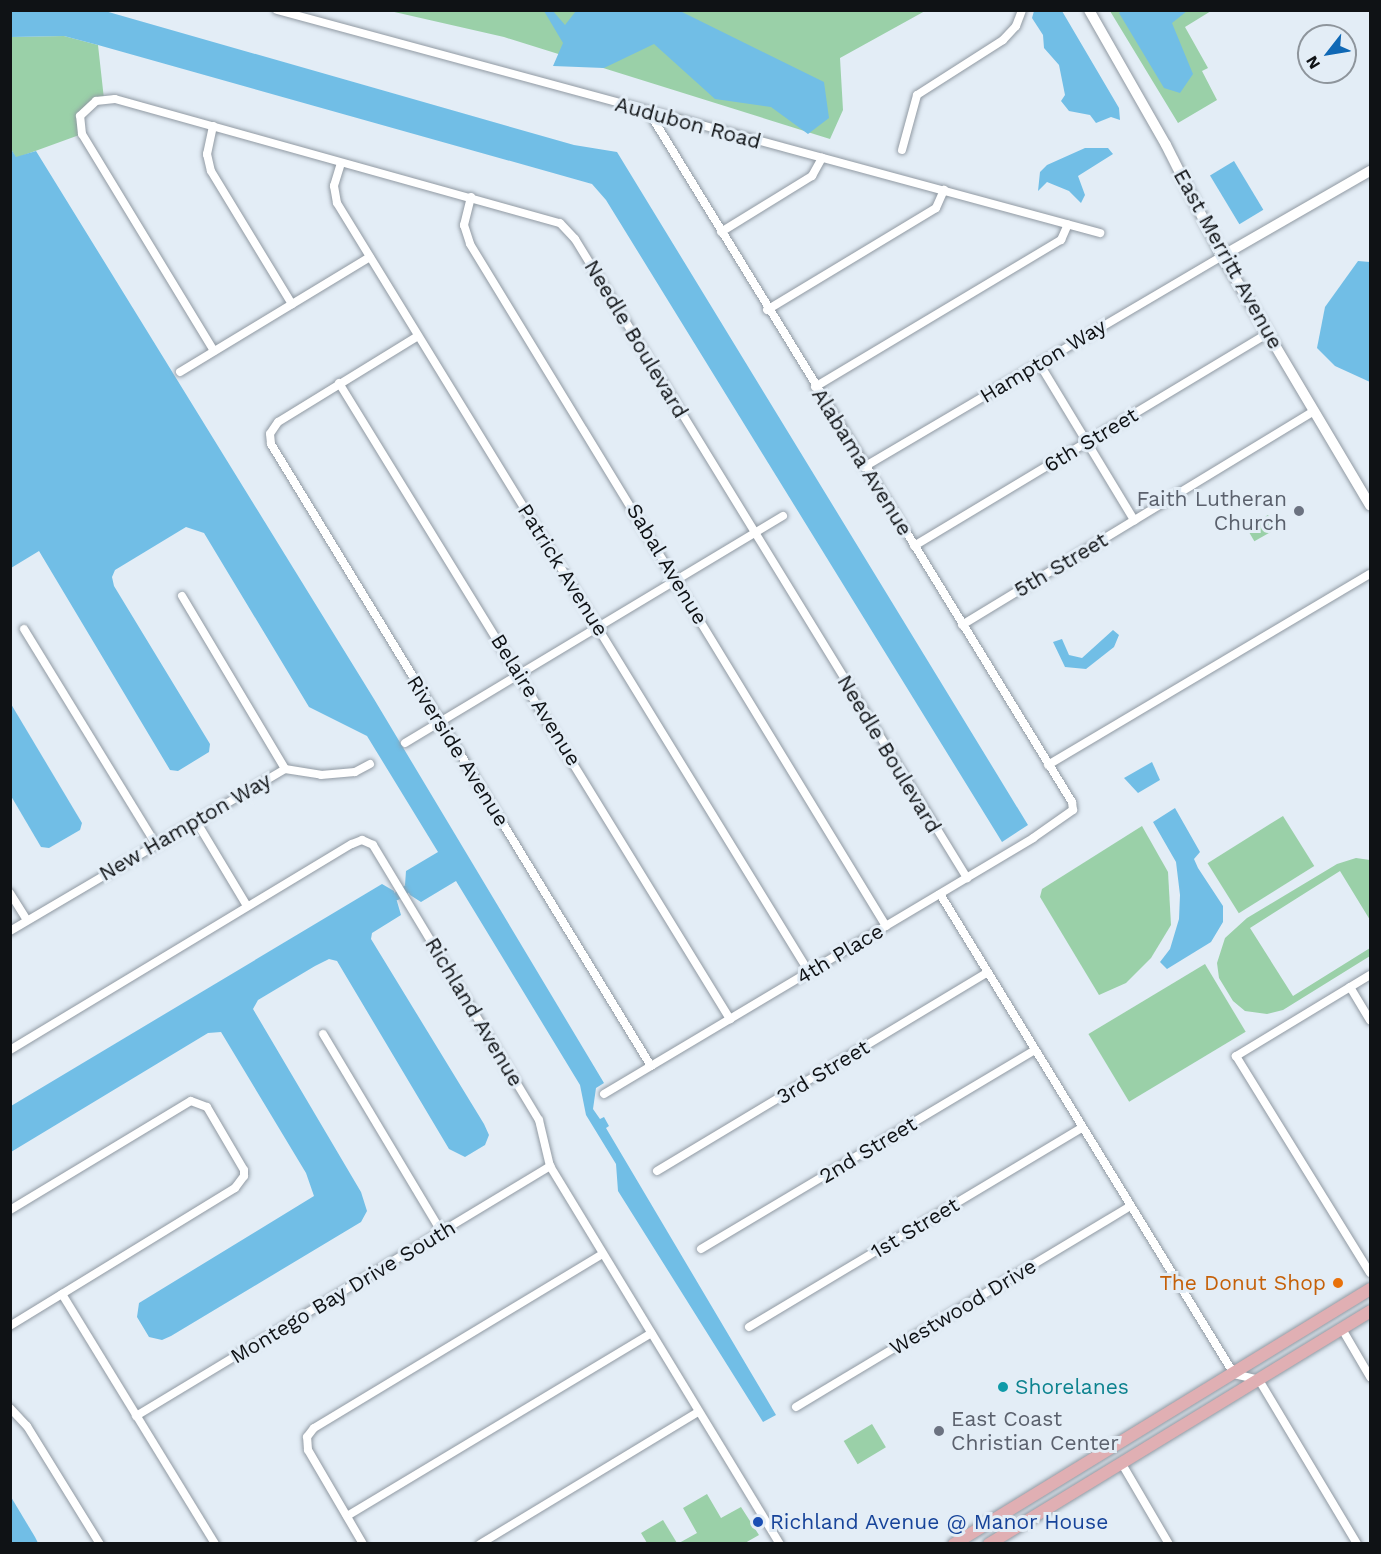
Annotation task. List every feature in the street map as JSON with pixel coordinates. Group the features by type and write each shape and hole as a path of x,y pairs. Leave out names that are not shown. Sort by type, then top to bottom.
{"main road":[{"path":"954,1544 1371,1288"},
{"path":"989,1544 1371,1311"}],"street":[{"name":"Audubon Road","path":"277,10 650,114 1100,233"},
{"path":"902,150 917,95 1003,40 1016,26 1022,10"},
{"name":"East Merritt Avenue","path":"1089,10 1166,146 1222,256 1371,505"},
{"name":"Needle Boulevard","path":"214,351 84,139 79,121 86,107 96,101 115,99 341,163 550,218 566,228 967,878"},
{"name":"Alabama Avenue","path":"650,114 767,310 1072,802 1073,810"},
{"path":"213,126 207,154 211,171 292,304"},
{"path":"720,232 812,176 822,158"},
{"name":"Patrick Avenue","path":"341,163 334,186 337,203 809,972"},
{"path":"1222,256 1371,171"},
{"path":"767,310 936,208 944,190"},
{"name":"Sabal Avenue","path":"471,197 465,225 470,244 886,926"},
{"path":"815,387 1061,240 1068,224"},
{"name":"Hampton Way","path":"864,467 1222,256"},
{"path":"180,372 370,257"},
{"name":"6th Street","path":"914,546 1268,333"},
{"path":"339,383 418,336"},
{"path":"1039,363 1134,520"},
{"name":"Riverside Avenue","path":"339,383 278,422 270,434 274,452 651,1066"},
{"name":"Belaire Avenue","path":"339,383 730,1019"},
{"name":"5th Street","path":"962,625 1314,411"},
{"path":"405,743 783,516"},
{"path":"1048,765 1371,574"},
{"path":"182,596 285,769"},
{"path":"24,628 156,844"},
{"name":"New Hampton Way","path":"10,931 285,769 321,775 355,772 370,764"},
{"name":"4th Place","path":"604,1094 967,878 1073,810"},
{"path":"196,821 247,906"},
{"name":"Richland Avenue","path":"10,1050 247,906 362,840 373,845 543,1128 550,1166 780,1544"},
{"path":"10,893 27,920"},
{"path":"940,894 1129,1207 1234,1374 1259,1380 1357,1544"},
{"name":"3rd Street","path":"657,1171 988,972"},
{"path":"1371,975 1236,1056 1371,1273"},
{"path":"1350,987 1371,1020"},
{"path":"323,1034 442,1233"},
{"name":"2nd Street","path":"701,1250 1035,1050"},
{"path":"10,1210 191,1101 207,1107 241,1163 244,1176 235,1188 10,1326"},
{"name":"1st Street","path":"749,1327 1082,1128"},
{"name":"Montego Bay Drive South","path":"136,1416 550,1166"},
{"name":"Westwood Drive","path":"796,1407 1129,1207"},
{"path":"363,1544 309,1450 307,1437 314,1428 603,1254"},
{"path":"62,1294 214,1544"},
{"path":"1342,1329 1371,1377"},
{"path":"347,1516 651,1333"},
{"path":"10,1408 27,1426 100,1544"},
{"path":"480,1544 698,1412"},
{"path":"1122,1464 1169,1544"}],"green space":[{"path":"390,11 925,11 840,58 843,110 830,139 504,37"},
{"path":"1110,11 1211,11 1185,27 1208,68 1202,71 1217,100 1178,123"},
{"path":"64,36 98,45 104,99 82,112 82,134 16,158 11,149 11,37"},
{"path":"1268,515 1276,529 1254,541 1246,528"},
{"path":"1283,816 1314,866 1239,913 1208,863"},
{"path":"1142,826 1168,872 1171,925 1151,958 1126,983 1099,995 1040,897 1042,889"},
{"path":"1356,858 1370,860 1370,920 1340,871 1250,928 1293,996 1370,948 1370,956 1283,1010 1267,1014 1245,1011 1233,1001 1219,978 1217,963 1225,938 1247,918 1337,864"},
{"path":"1205,964 1246,1032 1129,1102 1088,1034"},
{"path":"872,1424 886,1447 858,1464 844,1441"},
{"path":"707,1494 721,1518 741,1507 759,1535 745,1543 679,1543 697,1533 683,1508"},
{"path":"663,1520 677,1543 647,1543 641,1533"}],"water":[{"path":"10,11 105,11 574,145 617,152 1028,825 1002,842 606,200 592,184 64,36 11,37"},
{"path":"544,11 553,11 565,25 576,11 680,11 824,82 829,118 808,134 771,107 715,99 654,44 604,68 553,66 563,43"},
{"path":"1034,11 1062,11 1119,108 1120,120 1111,117 1096,123 1090,115 1069,111 1061,101 1065,95 1059,65 1044,48 1043,35 1032,18"},
{"path":"1122,11 1187,11 1172,23 1193,74 1180,93 1164,88 1119,13"},
{"path":"1085,148 1108,148 1113,154 1078,176 1085,195 1081,203 1069,191 1047,182 1038,191 1040,172 1047,165"},
{"path":"11,149 16,157 36,151 374,699 604,1083 596,1088 593,1109 600,1119 604,1117 609,1126 606,1128 776,1415 763,1422 618,1191 616,1164 586,1115 580,1085 456,881 421,902 410,895 405,885 406,871 438,852 367,736 309,707 204,533 186,527 115,570 112,577 114,586 210,744 209,752 178,771 170,770 39,551 11,568"},
{"path":"1234,161 1263,210 1239,224 1210,175"},
{"path":"1358,261 1370,262 1370,382 1335,366 1317,348 1325,307"},
{"path":"1113,630 1119,635 1114,647 1086,669 1065,667 1053,642 1062,639 1069,655 1082,658"},
{"path":"11,704 82,823 80,830 49,848 41,847 11,796"},
{"path":"1152,762 1160,780 1138,793 1124,778"},
{"path":"1175,808 1200,852 1194,859 1198,868 1223,906 1223,922 1211,942 1167,969 1160,962 1170,949 1179,919 1180,895 1176,862 1153,822"},
{"path":"382,884 394,891 401,915 372,933 371,939 484,1124 489,1135 485,1145 465,1157 449,1149 337,961 329,959 315,966 258,1000 253,1009 361,1192 367,1211 361,1222 171,1336 162,1340 149,1337 137,1317 139,1303 314,1196 306,1173 221,1032 208,1033 11,1152 11,1106"},
{"path":"11,1497 35,1537 38,1543 11,1543"}],"waterway":[{"path":"397,896 407,889"}],"place":[{"name":"Faith Lutheran Church","path":"1299,511"},
{"name":"The Donut Shop","path":"1338,1283"},
{"name":"Shorelanes","path":"1003,1387"},
{"name":"East Coast Christian Center","path":"939,1431"},
{"name":"Richland Avenue @ Manor House","path":"758,1522"}]}
